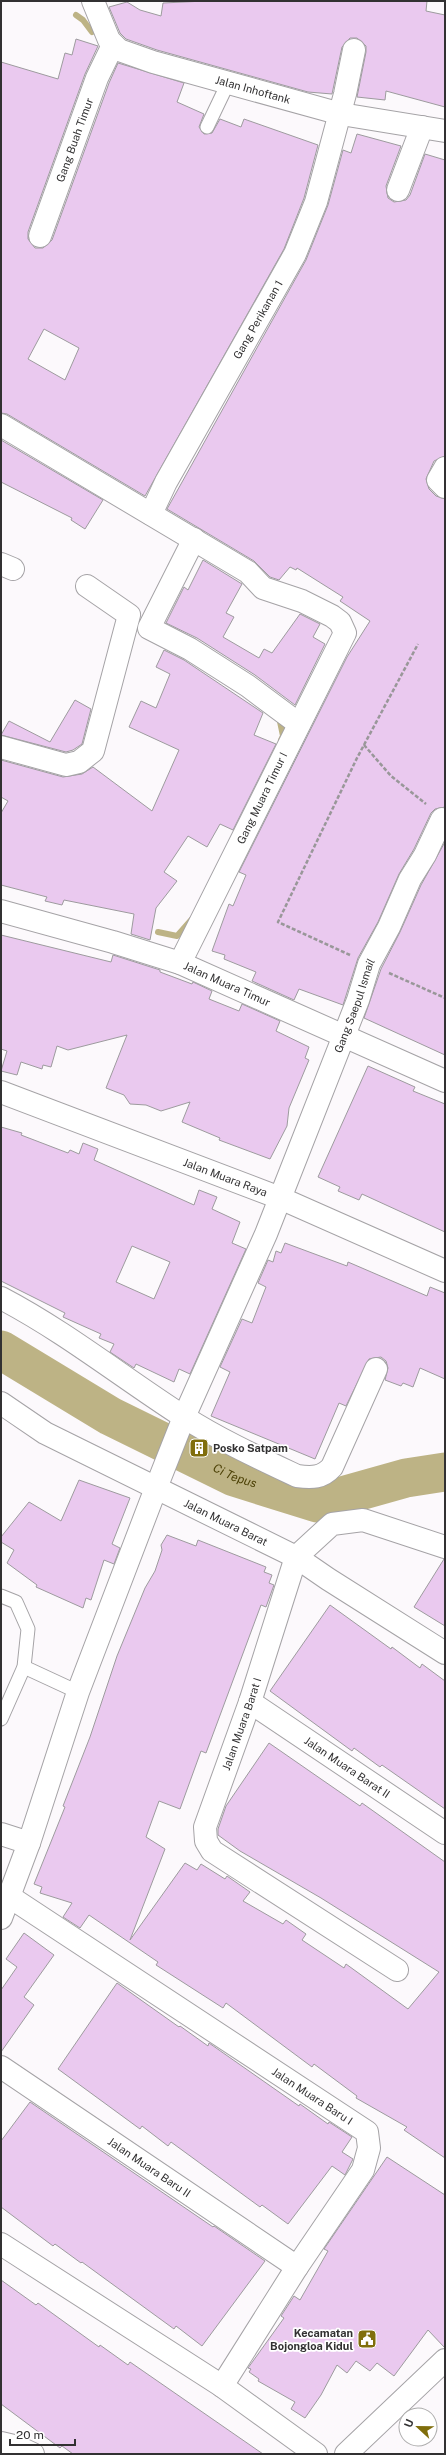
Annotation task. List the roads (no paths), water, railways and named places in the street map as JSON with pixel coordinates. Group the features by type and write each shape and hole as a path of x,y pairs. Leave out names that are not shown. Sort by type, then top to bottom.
{"street":[{"path":"93,1 109,40 113,45"},
{"name":"Jalan Inhoftank","path":"113,45 119,50 153,62 340,114 445,130"},
{"name":"Gang Buah Timur","path":"40,236 97,78 113,45"},
{"name":"Gang Perikanan 1","path":"151,514 166,482 295,254 316,202 340,114 354,50"},
{"path":"398,190 422,127"},
{"path":"1,425 194,539 149,628 190,648 248,686 299,724"},
{"path":"445,468 438,480 440,484 445,487"},
{"name":"Gang Muara Timur I","path":"180,963 345,633 340,622 332,616 302,601 263,588 248,572 194,539"},
{"path":"1,747 66,765 79,762 93,751 129,615 87,586"},
{"name":"Gang Saepul Ismail","path":"1,1918 29,1843 78,1692 159,1478 280,1198 358,1000 369,964 389,927 410,879 444,820"},
{"name":"Jalan Muara Timur","path":"1,911 113,942 180,963 445,1081"},
{"name":"Jalan Muara Raya","path":"1,1092 280,1198 445,1272"},
{"path":"1,1298 28,1312 82,1347 182,1425 297,1476 314,1478 326,1474 332,1467 376,1369"},
{"name":"Jalan Muara Barat","path":"1,1403 45,1433 159,1478 296,1557 445,1653"},
{"path":"296,1557 332,1524 363,1520 445,1547"},
{"name":"Jalan Muara Barat I","path":"296,1557 250,1702 205,1827 206,1841 212,1851 397,1970"},
{"name":"Jalan Muara Barat II","path":"250,1702 445,1832"},
{"path":"1,1834 29,1843"},
{"name":"Jalan Muara Baru I","path":"10,1897 368,2132 369,2148 363,2170 297,2267 222,2386"},
{"name":"Jalan Muara Baru II","path":"1,2067 297,2267"},
{"path":"1,2244 222,2386 316,2454"},
{"path":"346,2454 445,2360"},
{"path":"1,2443 18,2446 33,2454"}],"lane":[{"path":"207,127 228,83"},
{"path":"1,1596 16,1602 28,1629 24,1667 1,1719"},
{"path":"24,1667 78,1692"}],"waterway":[{"path":"76,15 83,20 92,32"},
{"path":"279,717 283,736 281,740"},
{"path":"158,932 177,936 192,919"},
{"name":"Ci Tepus","path":"1,1350 110,1416 234,1477 317,1503 406,1478 445,1472"}],"place":[{"name":"Posko Satpam","path":"199,1448"},
{"name":"Kecamatan Bojongloa Kidul","path":"367,2339"}]}
